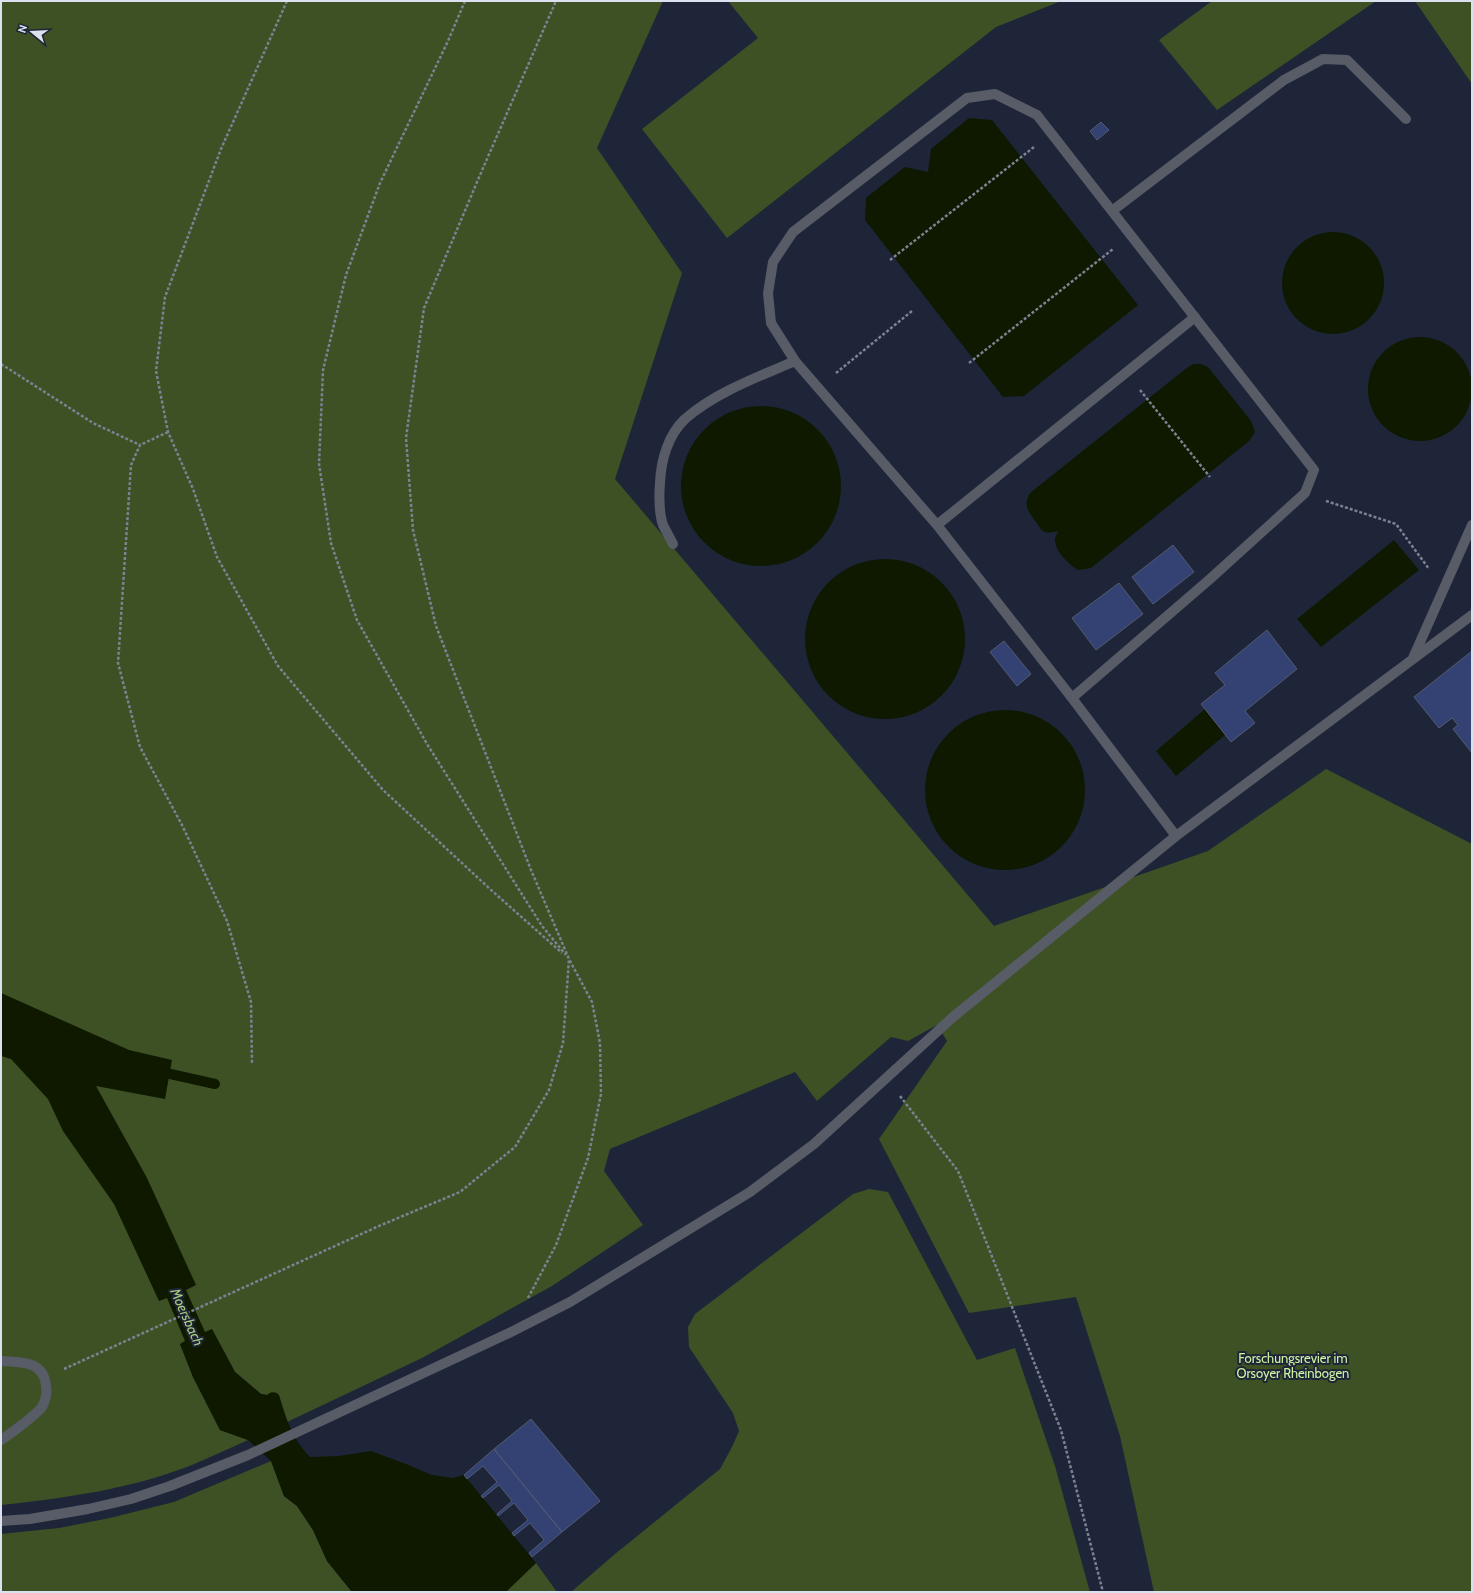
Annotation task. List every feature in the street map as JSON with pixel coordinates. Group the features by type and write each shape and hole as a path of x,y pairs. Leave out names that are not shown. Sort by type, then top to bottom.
{"lane":[{"path":"1112,211 1284,80 1323,59 1347,60 1406,119"},
{"path":"1072,698 1305,494 1314,470 1037,115 995,94 967,98 793,232 773,262 768,293 771,322 796,361 937,525 1072,698 1176,836"},
{"path":"937,525 1195,317"},
{"path":"673,544 663,524 660,492 660,468 669,441 684,420 710,402 745,383 796,361"},
{"path":"1412,660 1472,525"},
{"path":"1,1520 30,1519 88,1509 131,1499 170,1486 248,1456 509,1333 570,1302 750,1192 814,1144 953,1017 1176,836 1472,615"},
{"path":"1,1361 22,1362 37,1367 45,1377 47,1393 41,1407 1,1440"}],"path":[{"path":"287,1 221,149 165,297 156,371 168,432 193,489 217,557 278,666 383,790 490,889 569,959"},
{"path":"45,1377 460,1192 515,1147 549,1090 563,1043 569,959 542,926 427,744 357,620 331,543 319,464 323,370 346,275 380,183 465,1"},
{"path":"509,1333 556,1244 588,1158 601,1094 600,1043 592,1002 569,959 531,870 436,626 413,530 406,438 424,308 556,1"},
{"path":"890,260 1025,154"},
{"path":"969,363 1105,256"},
{"path":"818,387 912,311"},
{"path":"1,364 93,423 140,445"},
{"path":"1144,396 1210,477"},
{"path":"168,432 140,445 131,465 118,663 140,748 182,825 227,921 250,1002 252,1063"},
{"path":"1305,494 1396,524 1443,588"},
{"path":"886,1079 958,1171 1061,1430 1103,1592"}],"green space":[{"name":"Forschungsrevier im Orsoyer Rheinbogen","path":"1,1 663,1 597,148 682,273 615,479 994,926 1208,851 1326,769 1472,844 1472,1592 1154,1592 1120,1436 1076,1297 969,1313 879,1139 947,1041 937,1025 908,1041 891,1037 817,1101 795,1072 610,1149 604,1171 643,1225 552,1286 422,1358 287,1422 272,1392 267,1395 261,1394 235,1372 212,1330 185,1339 186,1341 180,1344 193,1377 220,1430 248,1440 192,1465 146,1480 74,1496 1,1505"},
{"path":"728,1 1061,1 996,27 727,238 642,129 758,38"},
{"path":"1212,1 1376,1 1217,110 1159,40"},
{"path":"1415,1 1472,1 1472,84"},
{"path":"869,1189 888,1192 977,1360 1015,1348 1055,1466 1090,1592 571,1592 615,1554 720,1469 732,1447 739,1431 733,1413 689,1347 688,1327 695,1314 853,1194"},
{"path":"271,1461 284,1496 297,1506 313,1530 327,1561 352,1592 1,1592 1,1534 59,1528 110,1518 174,1502"},
{"path":"536,1563 557,1592 506,1592 508,1589"}],"water":[{"path":"969,118 992,120 1138,305 1024,396 1003,397 865,220 866,198 905,167 928,172 931,149"},
{"path":"1333,232 1353,235 1362,240 1376,254 1381,263 1384,283 1381,303 1376,312 1362,326 1353,331 1333,334 1313,331 1304,326 1290,312 1285,303 1282,283 1285,263 1290,254 1304,240 1313,235"},
{"path":"1420,337 1440,341 1449,346 1463,360 1468,369 1472,389 1468,409 1463,418 1449,432 1440,437 1420,441 1400,437 1391,432 1377,418 1372,409 1368,389 1372,369 1377,360 1391,346 1400,341"},
{"path":"1194,364 1201,364 1208,367 1251,421 1255,432 1249,441 1091,568 1078,570 1067,561 1057,549 1055,540 1058,531 1049,533 1043,531 1030,514 1027,508 1027,501 1030,493 1188,367"},
{"path":"769,406 784,409 799,415 818,429 828,441 835,455 840,470 840,502 835,517 828,531 818,543 806,553 784,563 769,566 753,566 738,563 716,553 704,543 694,531 682,502 681,478 684,463 694,441 704,429 716,419 745,407"},
{"path":"1394,540 1419,570 1321,647 1297,619"},
{"path":"893,559 908,562 923,568 942,582 952,594 959,608 964,623 964,655 959,670 952,684 942,696 930,706 908,716 893,719 877,719 862,716 840,706 828,696 818,684 806,655 805,631 808,616 818,594 828,582 840,572 869,560"},
{"path":"1205,709 1225,735 1176,776 1156,751"},
{"path":"1013,710 1028,713 1043,719 1062,733 1072,745 1079,759 1084,774 1084,806 1079,821 1072,835 1062,847 1050,857 1028,867 1013,870 997,870 982,867 960,857 948,847 938,835 926,806 925,782 928,767 938,745 948,733 960,723 989,711"},
{"name":"Moersbach","path":"1,993 129,1050 172,1060 165,1099 96,1086 147,1178 196,1285 186,1290 205,1332 212,1329 235,1372 261,1394 267,1395 274,1392 279,1395 294,1436 310,1457 339,1456 371,1451 432,1475 452,1478 464,1475 536,1563 506,1592 352,1592 327,1561 313,1530 297,1506 284,1496 271,1461 248,1440 220,1430 193,1377 180,1344 185,1341 167,1298 159,1301 114,1204 63,1131 48,1099 11,1059 1,1056"}],"building":[{"path":"1101,122 1109,130 1097,140 1090,131"},
{"path":"1173,545 1194,572 1153,604 1132,577"},
{"path":"1119,583 1143,614 1096,650 1072,618"},
{"path":"1267,630 1297,669 1245,711 1255,723 1231,742 1201,704 1225,685 1215,673"},
{"path":"1004,641 1031,674 1017,686 990,652"},
{"path":"1472,651 1472,753 1453,729 1458,725 1452,718 1439,728 1414,697"},
{"path":"531,1419 600,1501 562,1532 494,1449"},
{"path":"494,1449 562,1532 532,1557 529,1553 544,1540 530,1523 514,1536 512,1533 528,1520 514,1503 498,1516 497,1514 512,1501 499,1485 483,1498 481,1496 497,1482 483,1466 467,1479 464,1475"}],"waterway":[{"path":"157,1071 215,1084"}]}
